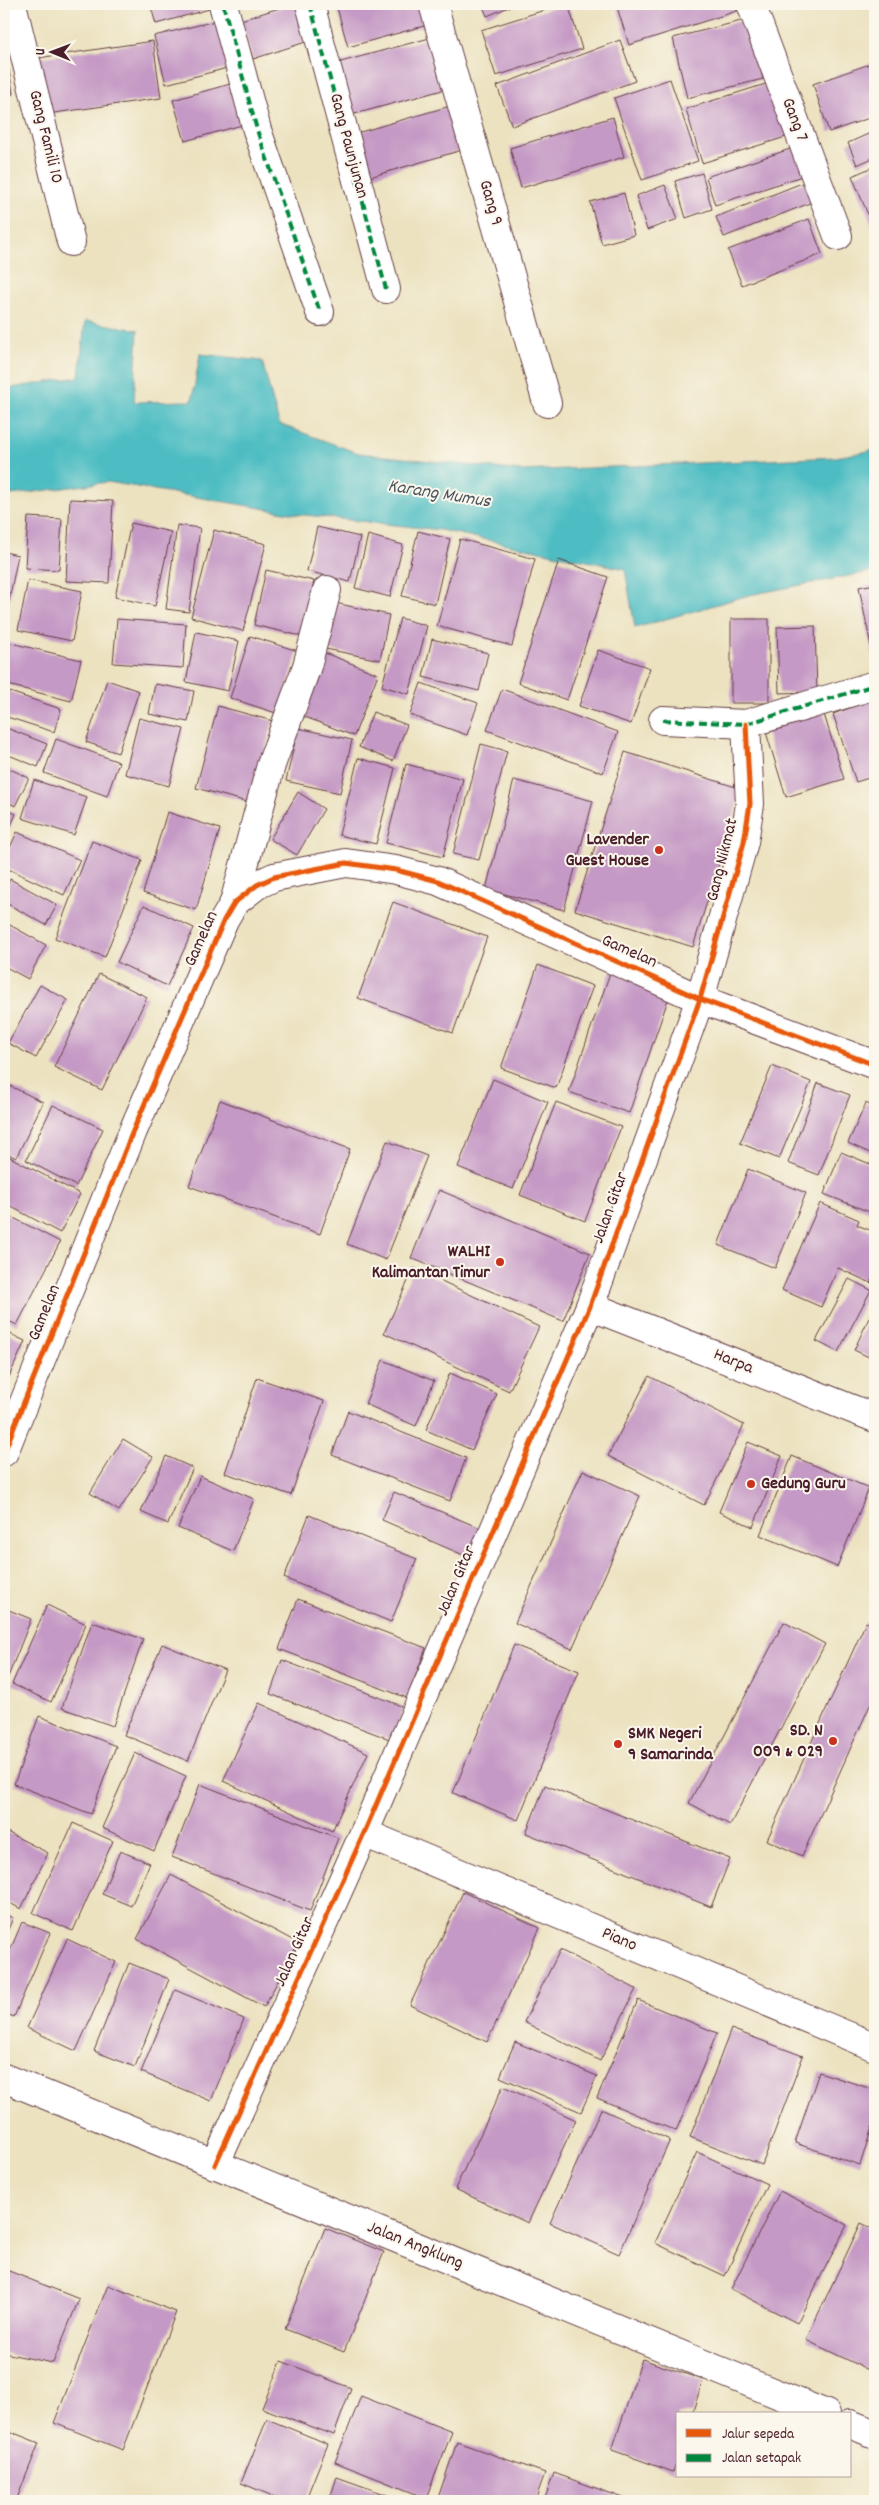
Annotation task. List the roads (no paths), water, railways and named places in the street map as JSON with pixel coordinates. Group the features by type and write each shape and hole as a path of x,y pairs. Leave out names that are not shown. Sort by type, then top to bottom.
{"street":[{"name":"Gang Famili 10","path":"12,4 71,242"},
{"path":"223,4 257,130 320,312"},
{"name":"Gang Paunjunan","path":"310,4 386,289"},
{"name":"Gang 9","path":"433,4 547,403"},
{"name":"Gang 7","path":"751,4 838,236"},
{"path":"234,902 271,765 307,666 327,590"},
{"path":"662,720 746,724 875,685"},
{"name":"Gang Nikmat","path":"700,999 748,825 750,775 746,724"},
{"name":"Gamelan","path":"4,1452 133,1130 234,902 274,877 346,863 377,866 438,881 700,999 875,1065"},
{"name":"Jalan Gitar","path":"215,2165 364,1833 590,1306 700,999"},
{"name":"Harpa","path":"590,1306 875,1418"},
{"name":"Piano","path":"364,1833 875,2047"},
{"name":"Jalan Angklung","path":"4,2078 821,2412"},
{"path":"852,2425 875,2434"}],"water":[{"name":"Karang Mumus","path":"85,321 138,330 134,402 192,401 200,354 262,361 279,424 358,453 521,471 836,457 875,450 875,571 749,595 635,628 625,569 440,530 296,514 108,482 4,496 4,389 79,377"}],"place":[{"name":"Lavender Guest House","path":"659,850"},
{"name":"WALHI Kalimantan Timur","path":"500,1262"},
{"name":"Gedung Guru","path":"751,1484"},
{"name":"SD. N 009 & 029","path":"833,1741"},
{"name":"SMK Negeri 9 Samarinda","path":"618,1744"}]}
